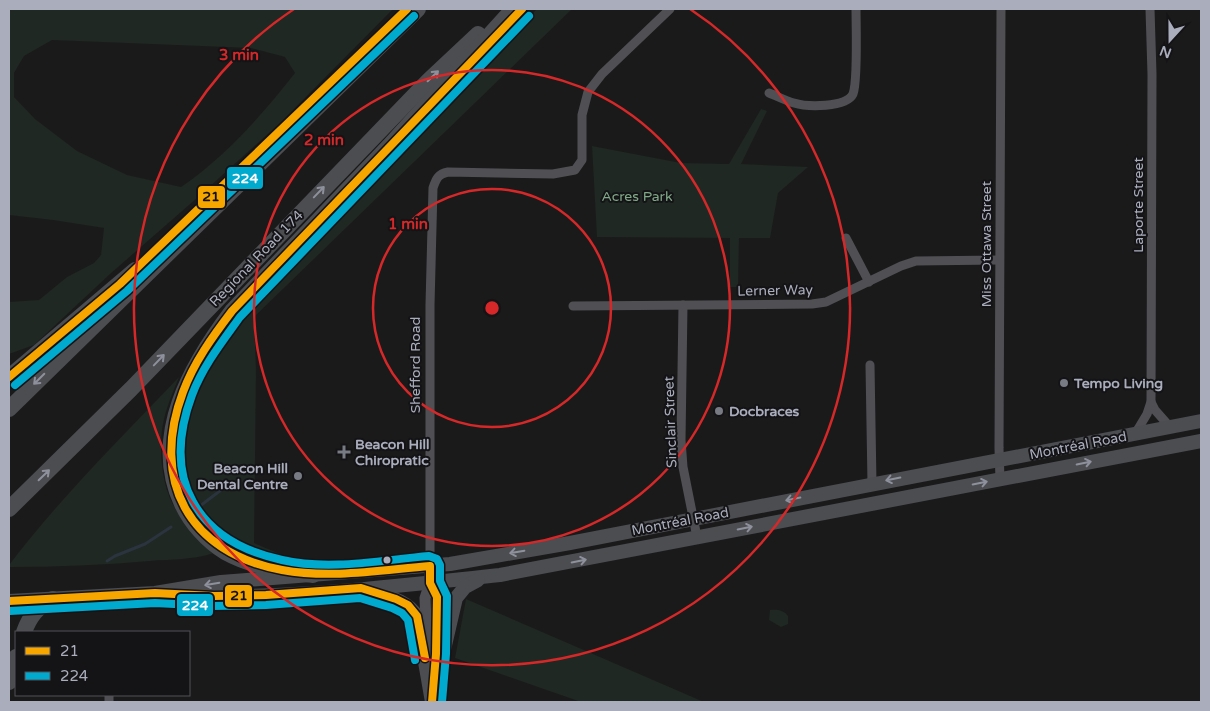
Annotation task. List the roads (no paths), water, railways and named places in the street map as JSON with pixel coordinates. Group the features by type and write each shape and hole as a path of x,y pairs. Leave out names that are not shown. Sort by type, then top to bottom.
{"highway":[{"path":"9,409 418,9"},
{"name":"Regional Road 174","path":"9,509 131,389 429,80 505,9"},
{"path":"313,575 281,571 244,560 221,549 200,531 187,514 178,496 172,475 173,427 179,403 196,365 210,341 232,312 390,146 513,9"},
{"path":"9,377 120,284 154,252 238,184"},
{"path":"24,631 32,614 53,599"},
{"path":"9,682 15,661"}],"main road":[{"name":"Montréal Road","path":"155,594 221,582 457,563 1201,421"},
{"name":"Montréal Road","path":"9,601 155,594 258,595 430,582 531,571 697,537 1201,441"},
{"path":"1137,453 1166,456 1201,450"},
{"path":"432,702 456,598 465,587 484,577"},
{"path":"361,588 396,599 408,605 417,616 432,702"}],"street":[{"name":"Shefford Road","path":"432,702 425,598 430,582 430,305 433,188 436,178 442,173 448,172 552,174 575,170 582,160 582,115 588,92 602,74 670,9"},
{"path":"769,93 796,104 830,105 844,102 852,95 855,83 856,9"},
{"name":"Miss Ottawa Street","path":"1000,480 1001,9"},
{"name":"Laporte Street","path":"1135,434 1147,414 1151,402 1152,74 1150,9"},
{"path":"846,238 869,282"},
{"name":"Lerner Way","path":"572,306 812,304 826,302 901,266 916,261 999,260"},
{"name":"Sinclair Street","path":"684,305 681,440 683,466 697,537"},
{"path":"870,365 872,484"},
{"path":"1151,402 1155,410 1170,427"}],"waterway":[{"path":"200,506 225,487"},
{"path":"107,561 145,544 171,527"}],"place":[{"name":"Tempo Living","path":"1064,383"},
{"name":"Docbraces","path":"719,411"},
{"name":"Beacon Hill Chiropratic","path":"344,452"},
{"name":"Beacon Hill Dental Centre","path":"298,476"}],"park label":[{"name":"Acres Park","path":"637,196"}]}
